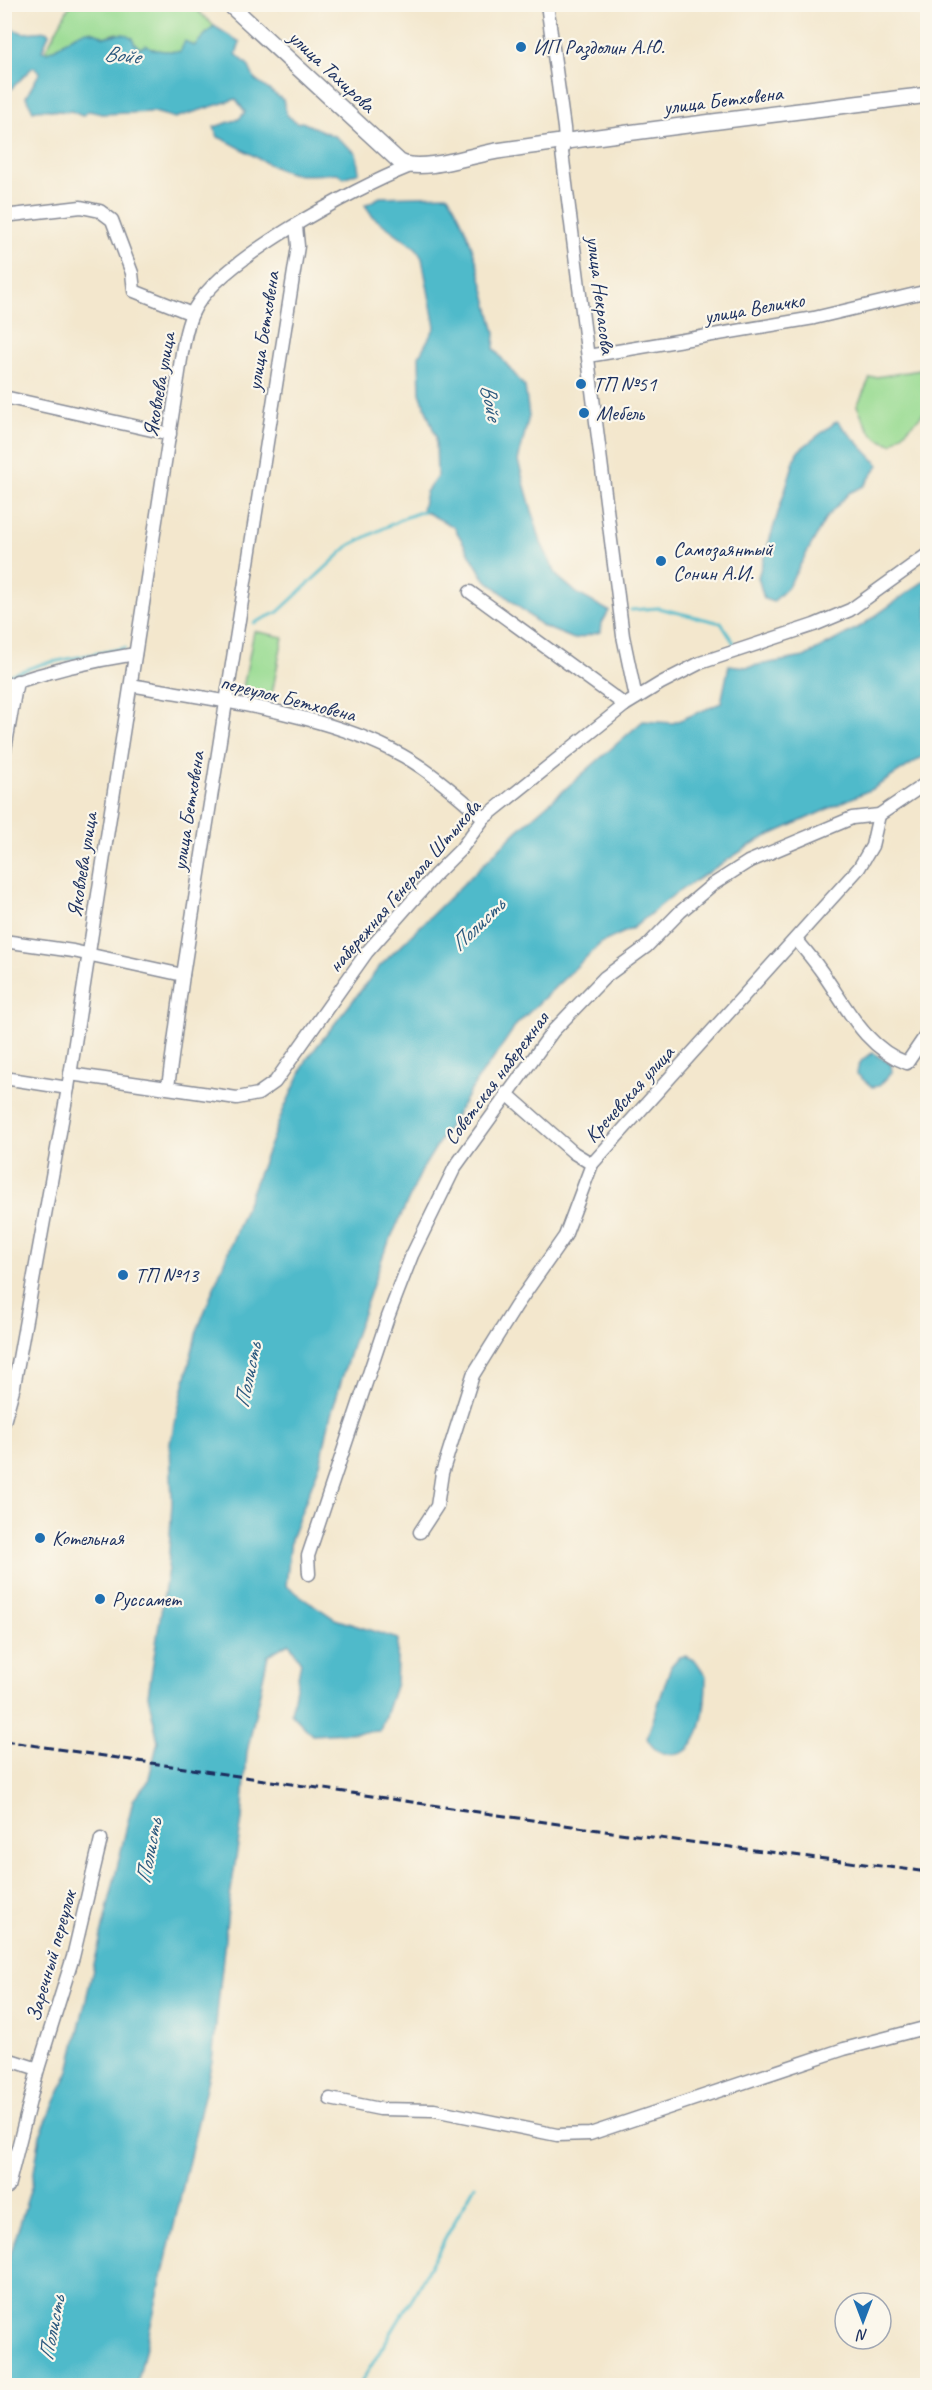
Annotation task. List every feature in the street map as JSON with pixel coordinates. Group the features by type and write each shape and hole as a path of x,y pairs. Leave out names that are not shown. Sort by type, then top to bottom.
{"main road":[{"name":"улица Тахирова","path":"229,4 408,167"},
{"name":"улица Бетховена","path":"408,167 565,141 927,95"}],"street":[{"name":"улица Некрасова","path":"547,4 565,141 562,152 623,636 636,698"},
{"name":"улица Бетховена","path":"168,1087 183,975 298,246 296,226 334,202 408,167"},
{"name":"Яковлева улица","path":"4,216 81,207 100,210 112,220 132,273 134,291 192,314"},
{"name":"Яковлева улица","path":"4,1422 16,1374 68,1088 177,385 192,314 202,298 234,267 296,226"},
{"name":"улица Величко","path":"588,356 814,318 924,292"},
{"path":"4,397 170,434"},
{"name":"набережная Генерала Штыкова","path":"70,1074 237,1098 258,1094 275,1082 367,952 461,849 484,818 636,698 700,663 814,625 850,610 927,554"},
{"path":"470,592 625,705"},
{"path":"4,686 49,670 135,654"},
{"path":"4,755 17,681"},
{"name":"переулок Бетховена","path":"131,685 227,702 318,722 376,743 430,773 484,818"},
{"name":"Советская набережная","path":"309,1574 308,1556 388,1317 412,1255 454,1167 552,1031 605,977 646,947 680,912 711,885 748,862 842,822 852,818 879,815 927,782"},
{"name":"Кречевская улица","path":"420,1532 437,1506 442,1473 473,1375 516,1305 565,1236 592,1164 859,868 872,846 879,815"},
{"path":"796,939 819,968 853,1020 890,1057 907,1063 927,1032"},
{"path":"4,941 183,975"},
{"path":"4,1078 68,1088"},
{"path":"506,1093 574,1153 592,1164"},
{"name":"Заречный переулок","path":"8,2187 38,2069 73,1957 101,1839"},
{"path":"330,2099 380,2109 434,2110 557,2135 590,2134 844,2049 927,2027"},
{"path":"4,2058 38,2069"}],"green space":[{"path":"70,5 192,5 214,26 194,47 180,52 140,49 117,33 104,37 88,31 81,32 55,49 45,51"},
{"path":"927,369 927,410 892,444 873,435 857,406 870,378"},
{"path":"254,631 283,637 271,699 242,693"}],"water":[{"path":"5,26 23,33 47,31 49,34 42,51 47,52 81,32 88,31 104,37 126,35 133,38 134,43 140,48 146,45 158,50 180,52 185,41 194,46 214,26 240,42 236,54 248,65 255,80 283,100 287,115 297,123 302,122 336,137 356,153 359,172 344,178 337,173 295,174 275,168 218,137 214,127 239,119 245,112 236,99 175,118 154,112 102,114 89,111 82,116 71,111 43,109 33,111 26,97 40,72 33,67 5,95"},
{"path":"448,195 465,227 477,262 495,333 494,349 525,387 529,416 518,461 541,543 557,576 578,594 609,611 602,623 601,632 574,639 542,626 484,578 454,527 422,510 426,492 437,477 436,437 420,393 419,356 435,327 422,258 416,248 373,217 365,205 380,197"},
{"path":"837,421 879,465 864,486 849,493 826,518 788,587 773,602 764,599 758,577 797,452"},
{"name":"Полисть","path":"927,579 927,754 874,788 757,841 676,893 633,928 601,943 516,1025 481,1074 423,1168 384,1253 354,1339 330,1418 321,1461 291,1539 286,1586 335,1619 398,1639 396,1683 380,1731 312,1735 291,1713 301,1662 289,1643 268,1655 247,1752 242,1819 228,1910 212,2061 137,2385 5,2385 5,2272 32,2184 40,2135 69,2071 133,1800 148,1782 158,1741 148,1695 168,1568 172,1502 170,1443 197,1331 283,1111 307,1059 380,966 517,831 643,721 673,723 721,703 729,665 747,667 804,657 861,626"},
{"path":"873,1053 891,1064 892,1072 879,1086 872,1087 857,1074 861,1061"},
{"path":"685,1656 696,1661 706,1676 701,1727 689,1748 680,1754 668,1754 655,1749 647,1738 671,1666 679,1657"}],"waterway":[{"path":"254,623 278,612 350,545 404,518 426,510"},
{"name":"Войе","path":"631,610 658,608 721,623 735,645"},
{"path":"4,677 42,664 125,648"},
{"path":"359,2386 414,2295 475,2185"}],"railway":[{"path":"4,1741 612,1832 928,1872"}],"place":[{"name":"ИП Раздолин А.Ю.","path":"521,47"},
{"name":"ТП №51","path":"581,384"},
{"name":"Мебель","path":"584,413"},
{"name":"Самозаянтый Сонин А.И.","path":"661,561"},
{"name":"ТП №13","path":"123,1275"},
{"name":"Котельная","path":"40,1538"},
{"name":"Руссамет","path":"100,1599"}]}
